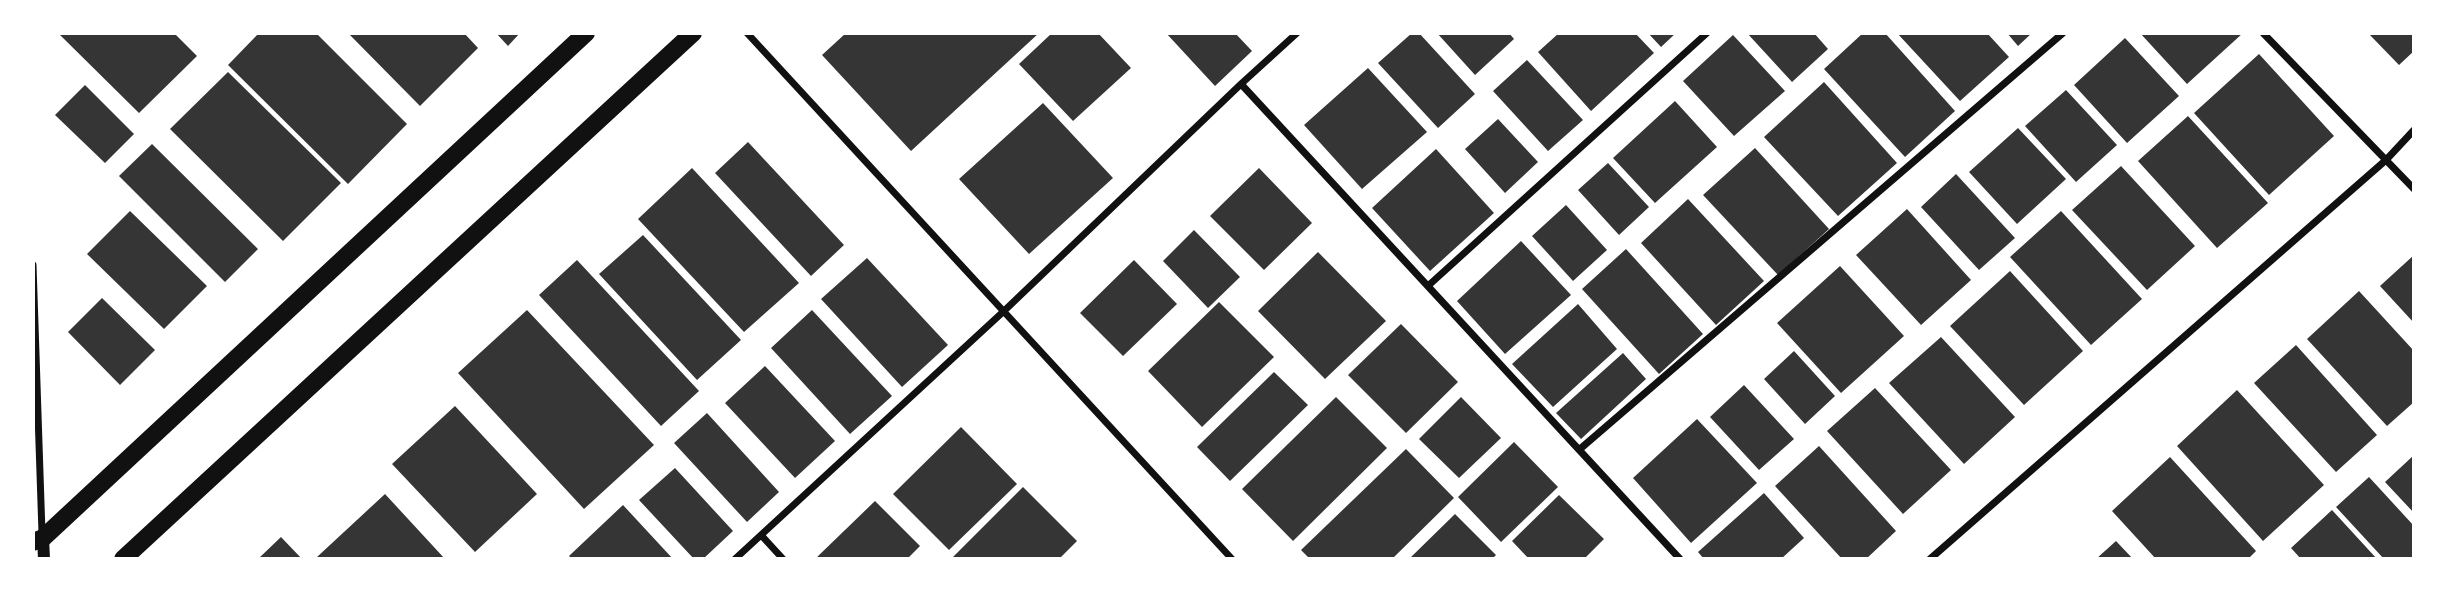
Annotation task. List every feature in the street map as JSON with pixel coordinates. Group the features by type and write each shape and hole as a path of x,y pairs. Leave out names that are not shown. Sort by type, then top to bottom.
{"main road":[{"path":"38,540 586,33"},
{"path":"123,559 693,33"}],"street":[{"path":"747,33 1232,559"},
{"path":"736,559 1004,311 1297,33"},
{"path":"1429,285 1707,33"},
{"path":"1580,449 2063,33"},
{"path":"2263,33 2414,188"},
{"path":"1241,84 1680,559"},
{"path":"1930,559 2386,160 2414,130"},
{"path":"33,265 38,540 44,559"},
{"path":"761,535 783,559"}],"building":[{"path":"58,33 174,33 197,56 139,113"},
{"path":"259,33 316,33 407,124 348,184 228,65"},
{"path":"348,33 464,33 478,48 420,106"},
{"path":"496,33 520,33 508,46"},
{"path":"846,33 1039,33 911,151 822,55"},
{"path":"1052,33 1098,33 1131,68 1073,121 1019,64"},
{"path":"1166,33 1235,33 1252,51 1215,86"},
{"path":"1412,33 1419,33 1475,94 1438,128 1378,63"},
{"path":"1437,33 1509,33 1514,39 1475,75"},
{"path":"1559,33 1635,33 1654,53 1591,111 1538,52"},
{"path":"1648,33 1676,33 1661,47"},
{"path":"1747,33 1814,33 1828,49 1792,82"},
{"path":"1863,33 1885,33 1955,111 1905,157 1824,69"},
{"path":"1897,33 1987,33 2009,57 1960,101"},
{"path":"2007,33 2032,33 2018,46"},
{"path":"2140,33 2243,33 2187,84"},
{"path":"2368,33 2414,33 2414,51 2399,65"},
{"path":"1733,35 1785,91 1734,136 1683,81"},
{"path":"2125,38 2179,96 2127,143 2074,85"},
{"path":"2259,54 2334,136 2269,195 2194,113"},
{"path":"1527,60 1583,120 1548,151 1493,91"},
{"path":"1368,68 1427,132 1362,189 1304,125"},
{"path":"228,72 341,183 283,241 170,129"},
{"path":"1824,82 1897,163 1838,216 1764,137"},
{"path":"85,85 134,134 105,163 55,115"},
{"path":"2066,90 2117,145 2076,182 2025,126"},
{"path":"1675,101 1717,147 1655,203 1613,158"},
{"path":"1043,103 1113,178 1029,254 959,179"},
{"path":"2188,116 2268,203 2217,248 2138,161"},
{"path":"1498,119 1538,162 1505,193 1465,149"},
{"path":"2018,128 2066,179 2017,224 1969,172"},
{"path":"748,142 844,245 811,276 715,173"},
{"path":"152,144 258,249 225,282 119,176"},
{"path":"1755,148 1829,229 1778,275 1703,195"},
{"path":"1436,149 1494,213 1430,271 1372,208"},
{"path":"1608,163 1649,207 1619,235 1578,190"},
{"path":"2121,166 2195,246 2147,290 2072,210"},
{"path":"692,168 799,283 744,332 638,219"},
{"path":"1259,168 1312,223 1264,270 1210,216"},
{"path":"1956,174 2015,238 1979,270 1921,207"},
{"path":"1688,199 1764,281 1716,325 1641,243"},
{"path":"1566,205 1607,250 1573,281 1532,236"},
{"path":"1907,209 1971,280 1921,325 1856,255"},
{"path":"130,211 207,286 164,329 87,254"},
{"path":"2061,211 2142,299 2091,345 2010,257"},
{"path":"1194,230 1240,277 1208,308 1163,261"},
{"path":"643,235 741,340 697,380 599,274"},
{"path":"1521,241 1571,295 1505,354 1457,301"},
{"path":"1626,249 1703,334 1659,374 1582,289"},
{"path":"1318,252 1386,321 1325,379 1258,311"},
{"path":"2414,255 2414,323 2380,286"},
{"path":"867,258 948,345 902,387 821,299"},
{"path":"577,260 699,391 661,426 539,295"},
{"path":"1134,260 1177,304 1123,356 1080,313"},
{"path":"1840,266 1904,336 1841,393 1777,323"},
{"path":"2010,271 2083,351 2024,405 1950,326"},
{"path":"2359,291 2414,351 2414,402 2387,426 2307,339"},
{"path":"102,298 155,350 120,385 68,332"},
{"path":"1219,302 1274,357 1202,427 1148,371"},
{"path":"1578,304 1617,349 1553,407 1512,364"},
{"path":"527,310 654,445 584,509 458,373"},
{"path":"812,310 892,396 850,434 771,348"},
{"path":"1401,324 1458,382 1406,433 1348,375"},
{"path":"1941,337 2015,417 1964,464 1889,383"},
{"path":"2296,345 2377,435 2336,472 2254,383"},
{"path":"1794,351 1835,396 1805,424 1764,379"},
{"path":"1623,353 1646,379 1581,439 1556,413"},
{"path":"765,366 835,441 795,478 725,403"},
{"path":"1274,372 1308,405 1230,481 1197,447"},
{"path":"1744,385 1794,439 1759,470 1710,417"},
{"path":"1875,388 1951,470 1903,514 1827,431"},
{"path":"2237,390 2324,485 2263,541 2177,446"},
{"path":"1336,397 1387,448 1293,541 1242,489"},
{"path":"1461,397 1501,438 1459,478 1419,439"},
{"path":"455,406 537,494 475,552 392,464"},
{"path":"707,413 779,492 747,522 674,443"},
{"path":"1697,419 1757,483 1691,543 1633,478"},
{"path":"961,427 1017,484 949,550 893,494"},
{"path":"1514,442 1558,487 1501,542 1458,497"},
{"path":"1819,446 1896,531 1866,559 1842,559 1775,486"},
{"path":"1406,449 1454,498 1392,559 1310,559 1301,550"},
{"path":"2414,455 2414,513 2385,482"},
{"path":"2170,457 2256,551 2248,559 2156,559 2112,511"},
{"path":"675,468 733,531 703,559 694,559 639,500"},
{"path":"2369,477 2414,526 2414,559 2384,559 2336,507"},
{"path":"1023,487 1077,541 1059,559 951,559"},
{"path":"1764,493 1804,538 1781,559 1704,559 1698,552"},
{"path":"385,494 445,559 317,557"},
{"path":"1559,495 1604,539 1584,559 1529,559 1512,541"},
{"path":"875,501 920,546 907,559 815,559"},
{"path":"623,505 673,559 572,559 569,556"},
{"path":"2332,510 2377,559 2301,559 2291,548"},
{"path":"1455,514 1496,555 1492,559 1409,559"},
{"path":"281,537 302,559 258,559"},
{"path":"2116,541 2133,559 2096,559"}]}
